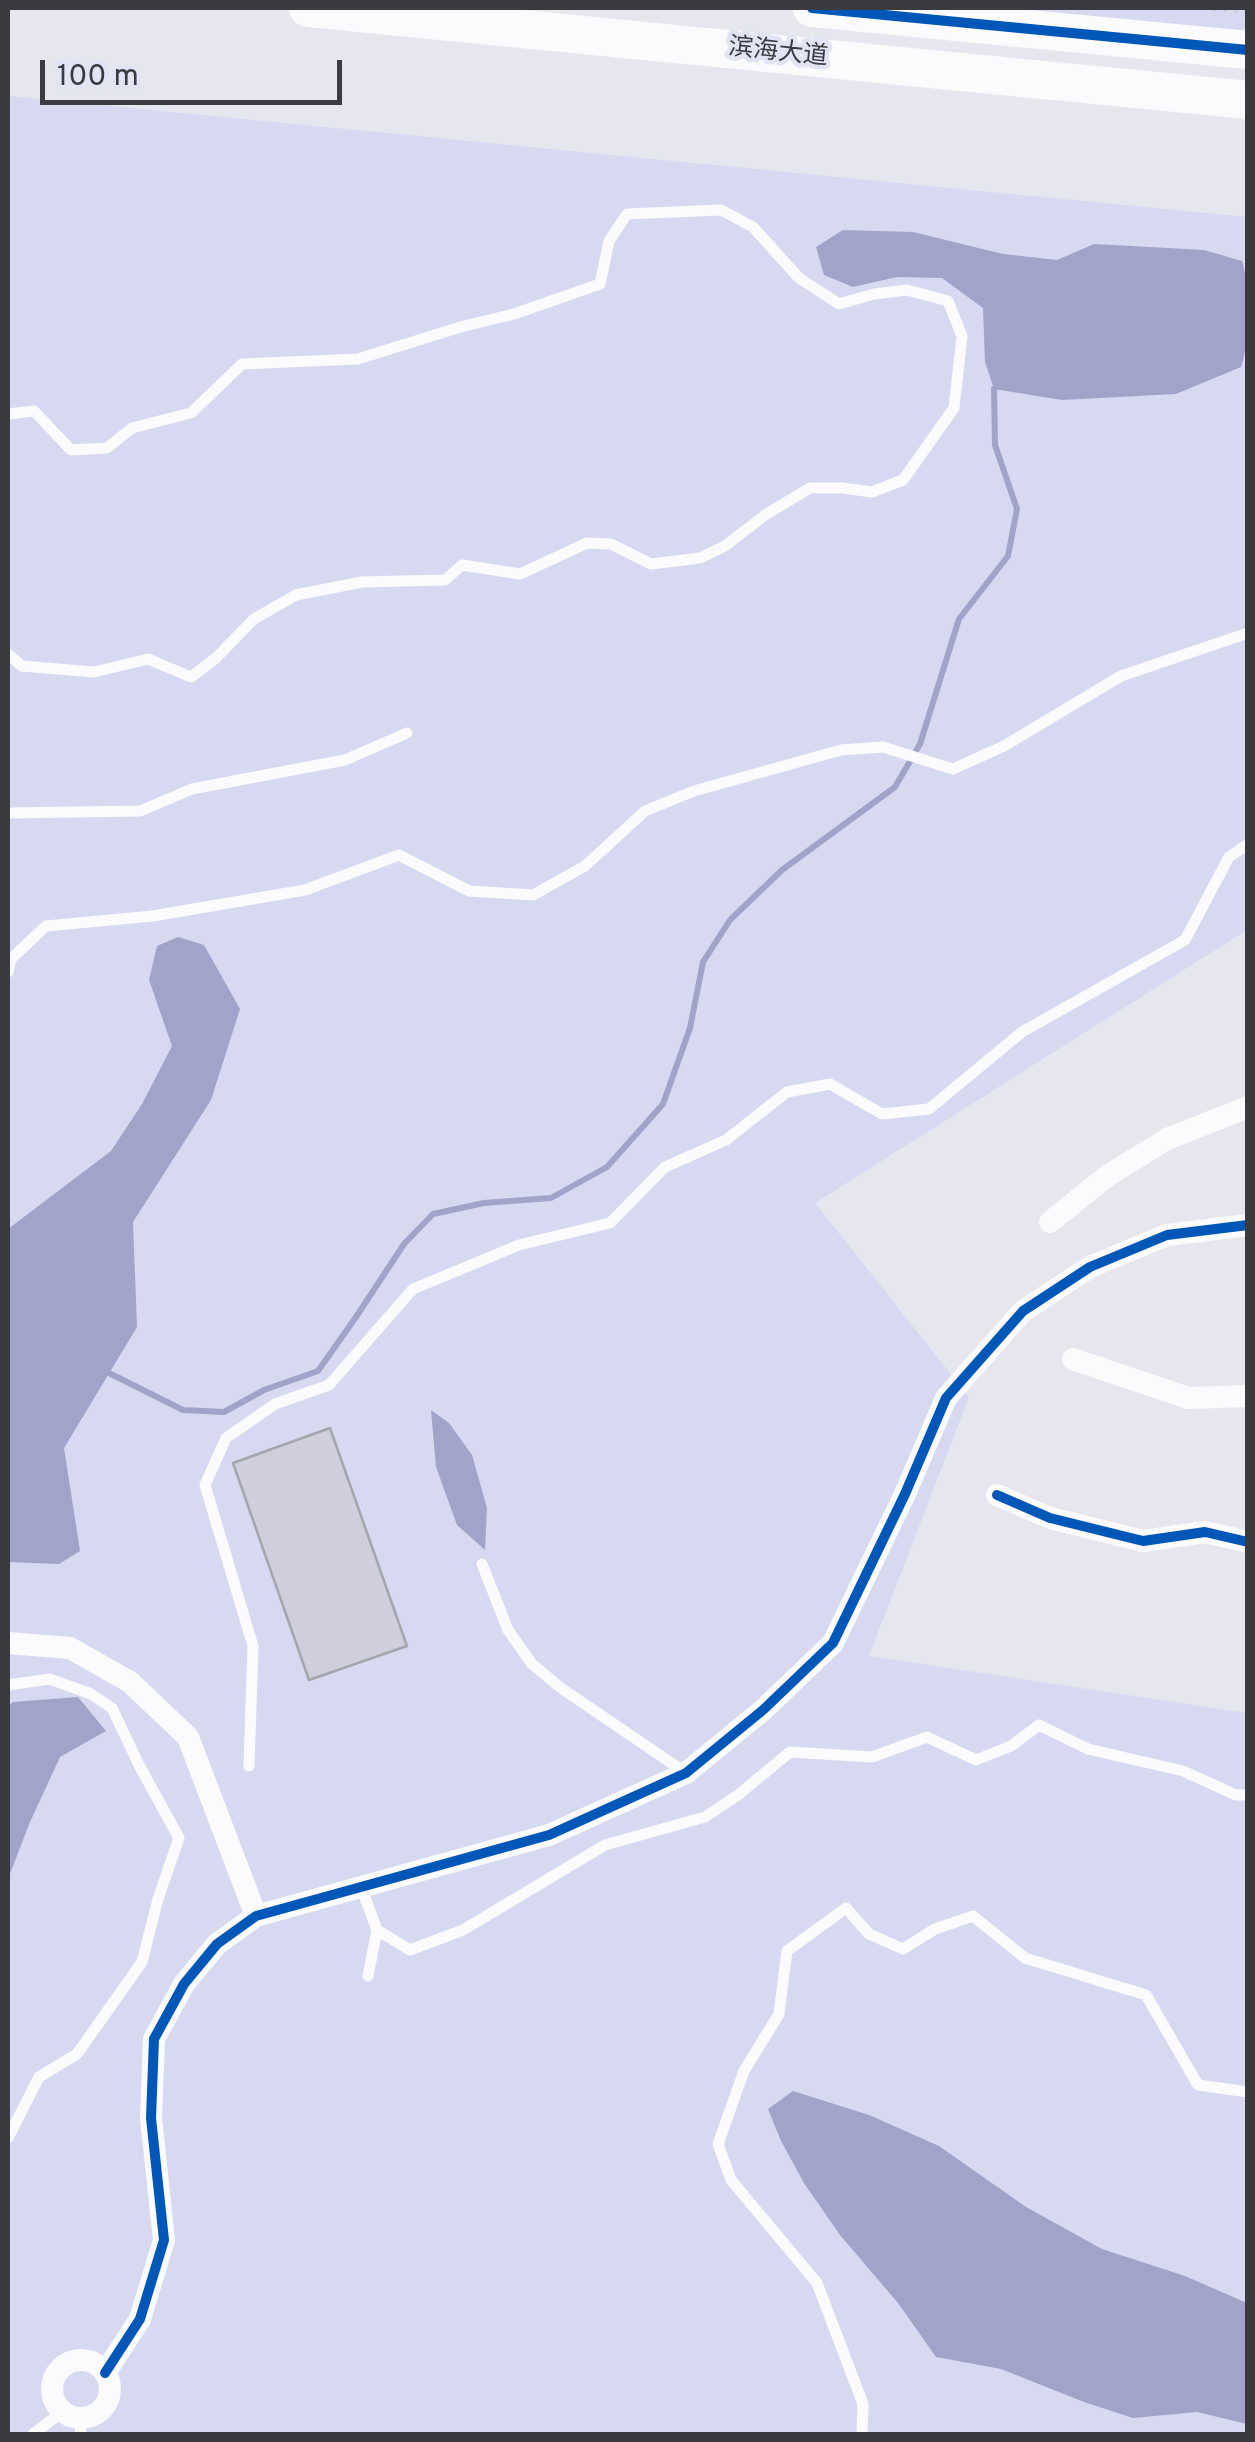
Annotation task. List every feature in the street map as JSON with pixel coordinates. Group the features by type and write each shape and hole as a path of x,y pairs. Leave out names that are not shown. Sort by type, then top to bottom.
{"highway":[{"name":"滨海大道","path":"308,8 1248,100"},
{"name":"滨海大道","path":"812,8 1248,50"}],"street":[{"path":"1050,1222 1107,1176 1167,1139 1248,1106"},
{"path":"105,2373 140,2319 164,2240 150,2118 154,2040 184,1984 217,1944 256,1916 549,1835 686,1773 763,1710 833,1643 906,1494 946,1398 1023,1311 1090,1267 1167,1235 1248,1226"},
{"path":"1073,1358 1188,1398 1248,1396"},
{"path":"997,1494 1050,1518 1142,1540 1205,1532 1248,1542"},
{"path":"8,1643 70,1648 130,1682 188,1737 256,1916"},
{"path":"80,2360 105,2373 109,2381 108,2400 96,2414 74,2422 52,2395 52,2385 61,2368 80,2360"}],"lane":[{"path":"8,414 34,411 71,450 107,448 132,428 190,413 242,364 358,359 514,314 600,284 609,241 627,214 720,210 753,227 800,278 839,304 907,290 948,300 962,336 954,408 903,480 872,492 810,488 725,546 700,558 650,564 611,544 587,544 520,574 462,566 445,580 362,582 296,595 254,618 216,658 190,676 148,660 94,672 22,666 8,654"},
{"path":"8,972 10,959 46,926 153,916 305,890 399,856 469,891 533,895 585,866 645,811 694,791 841,750 883,748 953,769 1004,746 1121,676 1248,634"},
{"path":"8,813 140,811 192,790 346,760 407,733"},
{"path":"249,1766 253,1646 205,1485 226,1438 275,1404 329,1385 413,1289 519,1245 610,1223 666,1167 726,1140 786,1092 830,1084 882,1114 930,1109 1022,1032 1185,940 1229,857 1248,844"},
{"path":"482,1564 508,1630 532,1664 686,1773"},
{"path":"8,1686 50,1680 92,1694 112,1708 179,1838 142,1962 77,2054 39,2077 8,2138"},
{"path":"377,1930 410,1950 463,1930 605,1845 705,1817 790,1752 872,1757 927,1738 976,1760 1010,1746 1039,1725 1088,1748 1183,1771 1236,1795 1248,1795"},
{"path":"362,1887 377,1930 368,1976"},
{"path":"862,2434 864,2404 817,2283 731,2180 718,2144 744,2071 779,2014 787,1951 846,1908 869,1934 902,1949 935,1930 973,1916 1025,1958 1146,1995 1198,2086 1248,2092"},
{"path":"33,2434 74,2422"}],"path":[{"path":"1203,8 1248,12"}],"shaded area":[{"path":"956,8 1247,8 1247,33"},
{"path":"8,96 1247,217 1247,930 815,1203 969,1397 869,1656 1247,1713 1247,2434 8,2434"},
{"path":"843,230 913,232 1003,254 1057,260 1094,244 1204,250 1242,261 1249,314 1241,367 1176,394 1062,400 994,389 985,362 983,308 942,278 897,277 853,287 824,275 816,247"},
{"path":"178,937 204,945 240,1009 211,1100 133,1222 137,1327 64,1448 80,1551 59,1564 8,1562 8,1229 111,1151 142,1104 172,1046 149,980 157,946"},
{"path":"431,1410 449,1423 472,1455 487,1508 485,1550 457,1525 436,1467"},
{"path":"78,1697 106,1731 60,1757 8,1879 8,1706 13,1702"},
{"path":"793,2091 869,2115 939,2146 1026,2207 1102,2249 1185,2276 1247,2303 1247,2424 1197,2412 1133,2418 1001,2369 936,2357 898,2303 840,2235 781,2141 768,2109"}],"building":[{"path":"330,1428 407,1646 309,1680 233,1463"}],"waterway":[{"path":"109,1373 183,1410 224,1412 264,1390 318,1371 404,1244 433,1214 484,1203 551,1198 607,1167 663,1104 690,1028 703,962 730,920 782,870 895,787 920,744 959,619 1008,556 1017,509 995,445 994,389"}],"cycle path":[{"path":"812,8 1248,50"},
{"path":"105,2373 140,2319 164,2240 151,2118 154,2039 184,1984 217,1944 256,1916 549,1835 686,1773 763,1710 833,1643 946,1398 1023,1311 1090,1267 1167,1235 1248,1225"},
{"path":"997,1495 1050,1518 1143,1541 1205,1532 1248,1542"}]}
